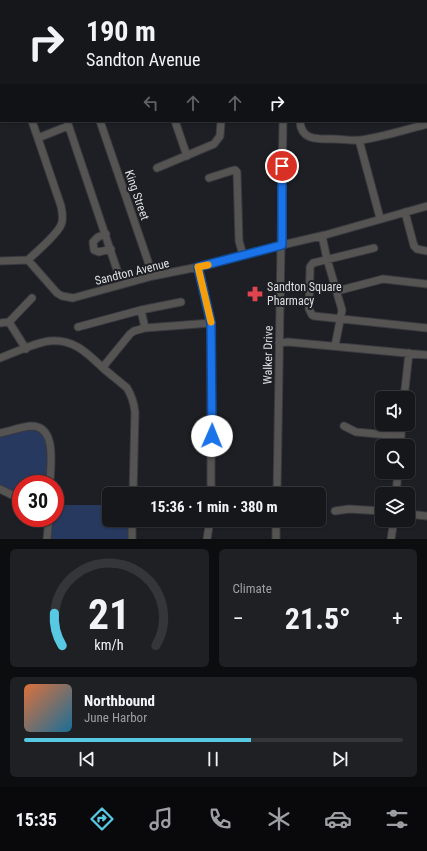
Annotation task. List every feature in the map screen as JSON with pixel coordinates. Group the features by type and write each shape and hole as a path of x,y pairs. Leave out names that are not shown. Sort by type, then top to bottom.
{"street":[{"path":"0,261 28,260 56,232 63,219 61,206 32,122"},
{"name":"King Street","path":"100,122 153,276"},
{"path":"175,122 187,156"},
{"path":"157,168 214,144 220,136 221,122"},
{"name":"Walker Drive","path":"277,487 283,122"},
{"path":"300,122 301,127 308,136 315,139 359,140 379,137 427,124"},
{"path":"38,138 68,124 117,270"},
{"path":"359,140 380,218"},
{"path":"209,178 234,170 237,172 239,241 243,255"},
{"name":"Sandton Avenue","path":"28,260 57,293 68,298 79,297 153,276 198,267 322,236 380,218 427,206"},
{"path":"405,212 414,246 417,249 427,251"},
{"path":"106,234 98,237 93,242 94,250 99,252 111,249"},
{"path":"322,236 342,310 335,346"},
{"path":"374,248 327,258 313,263 310,266 310,311 314,316 427,328"},
{"path":"198,267 211,323 211,487"},
{"path":"337,290 383,279 427,284"},
{"path":"0,323 8,322 32,298"},
{"path":"78,327 141,310 181,302"},
{"path":"141,310 145,328"},
{"path":"8,322 26,349"},
{"path":"103,367 134,331 145,328 211,323"},
{"path":"0,358 49,341 69,343 82,349 127,388 131,394 134,412 133,487"},
{"path":"279,342 427,355"},
{"path":"405,391 408,353"},
{"path":"0,433 31,426 45,432 50,440 50,475"},
{"path":"344,426 356,432 400,436 401,431"},
{"path":"0,490 12,496"},
{"path":"335,511 349,509 375,511"},
{"path":"415,515 427,516"},
{"path":"46,539 48,527"},
{"path":"132,527 132,539"},
{"path":"207,539 209,527"},
{"path":"276,527 276,539"},
{"path":"392,539 393,527"}],"shaded area":[{"path":"31,429 43,436 48,451 47,475 12,475 12,491 0,486 0,436"},
{"path":"64,505 102,505 102,527 130,527 129,539 50,539 52,527 64,527"}],"slow traffic":[{"path":"208,265 198,267 211,322"}],"place":[{"name":"Sandton Square Pharmacy","path":"255,294"}],"route":[{"path":"212,436 211,323 198,267 282,245 282,166"}]}
